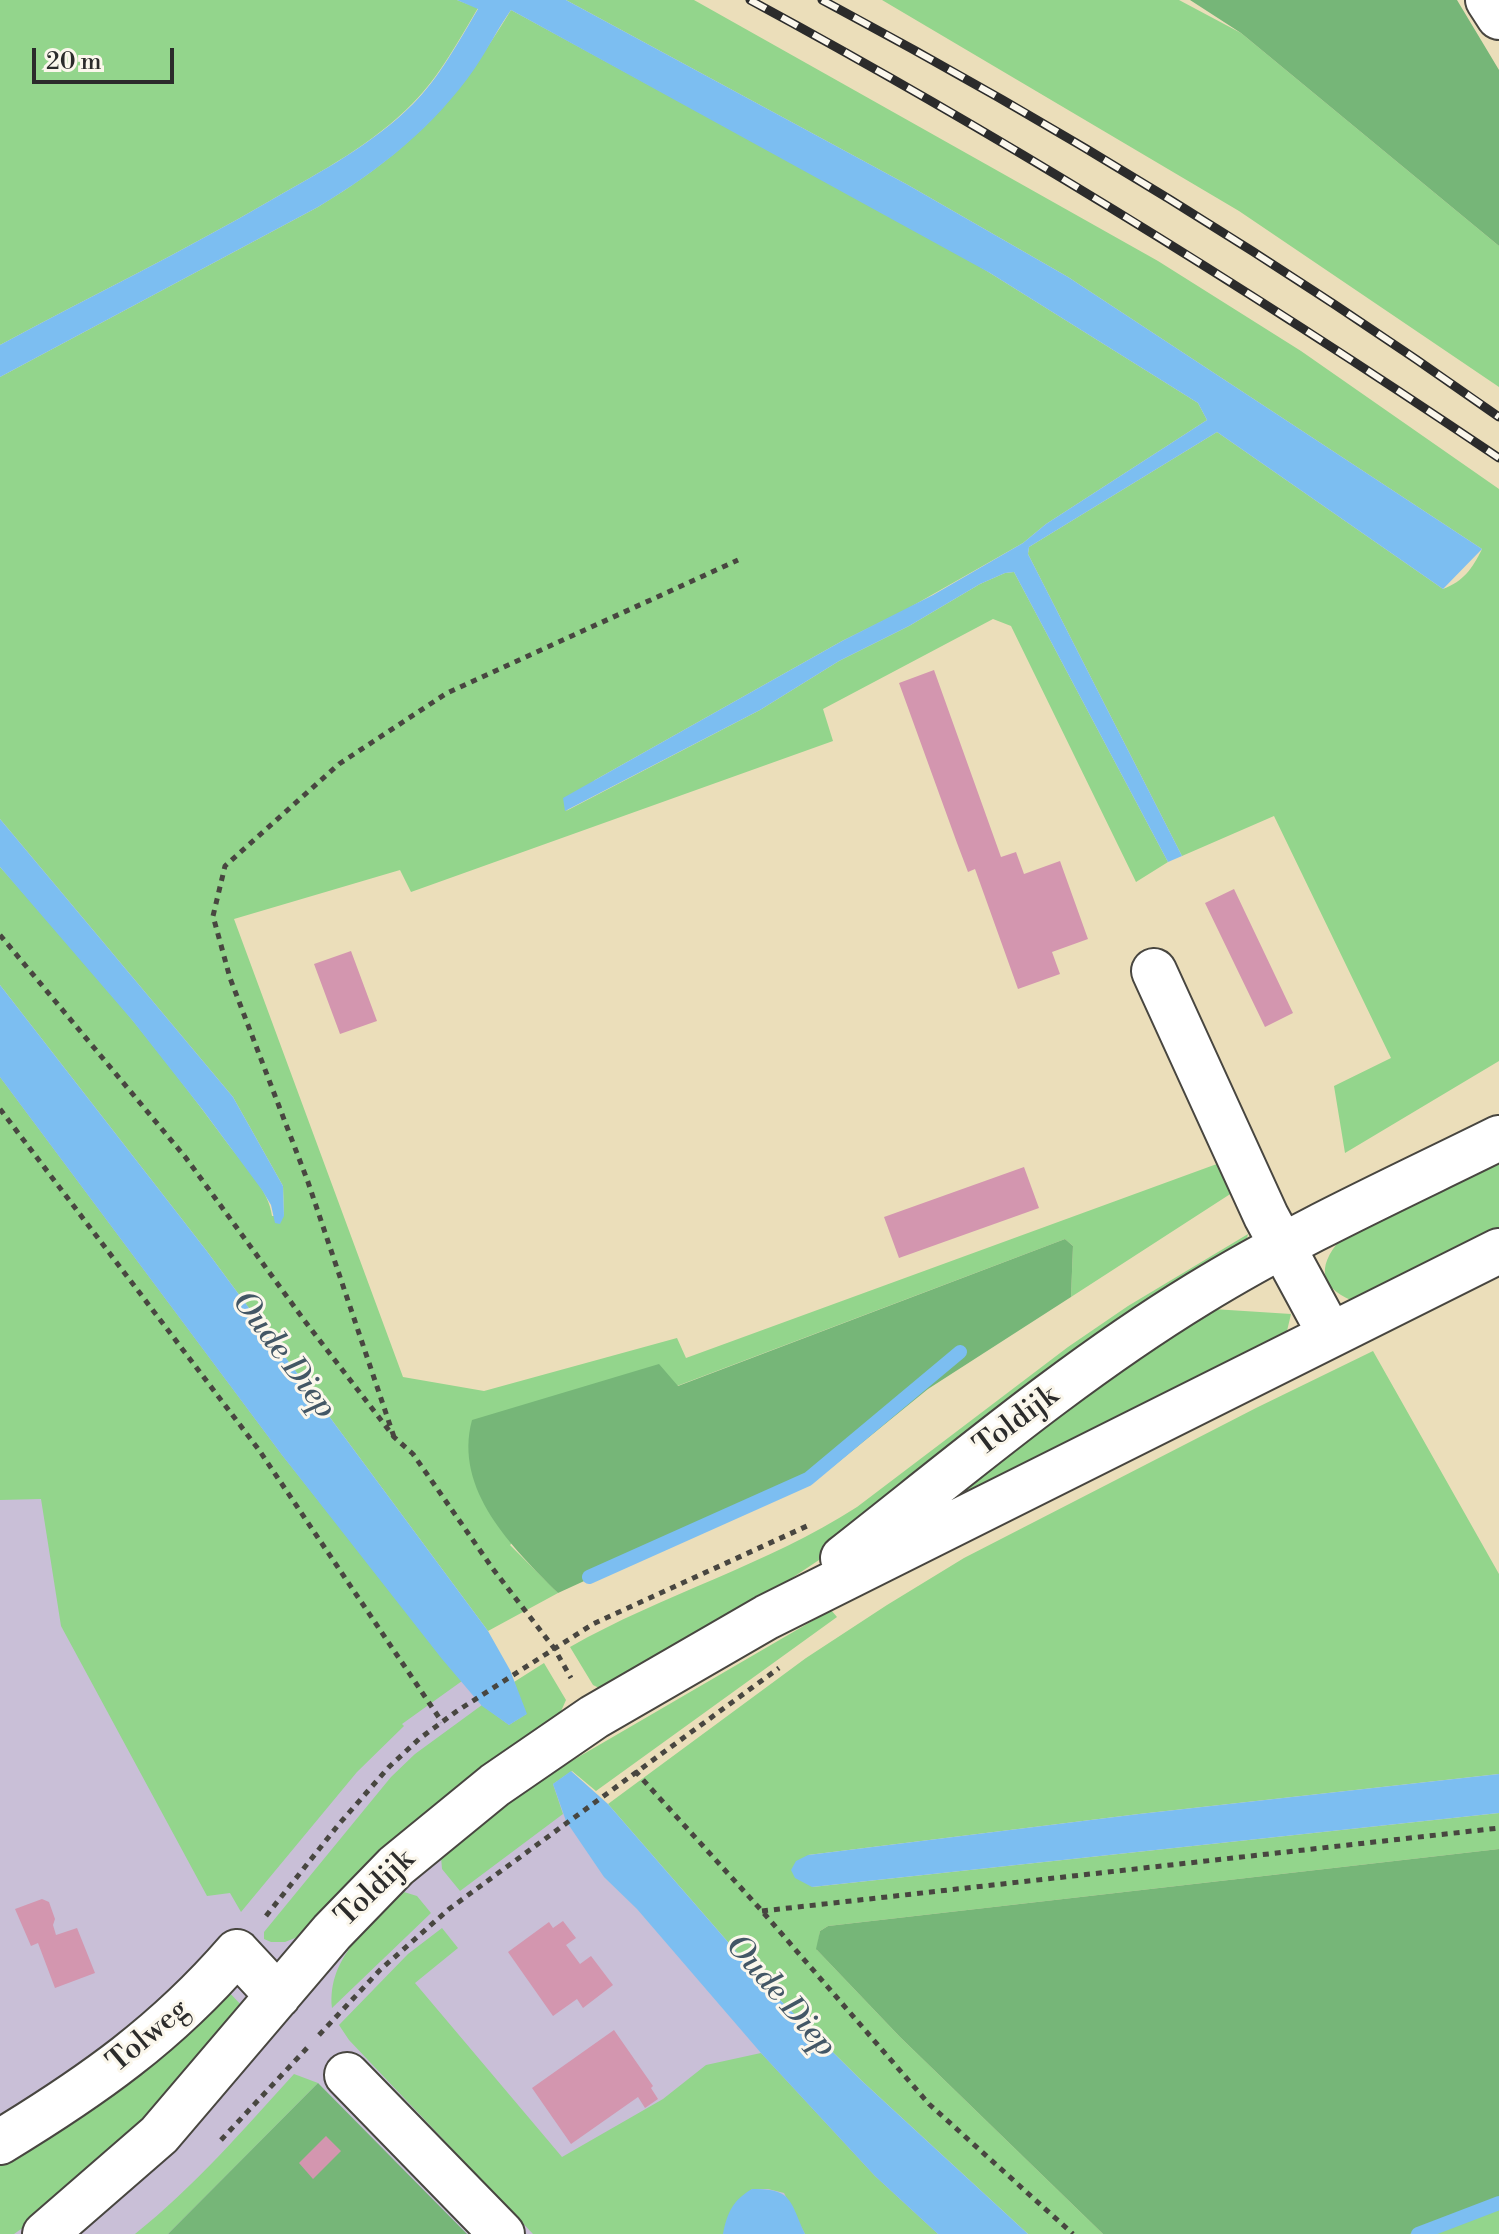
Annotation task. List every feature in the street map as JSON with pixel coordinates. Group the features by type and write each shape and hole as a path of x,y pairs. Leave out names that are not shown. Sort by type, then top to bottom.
{"street":[{"path":"1488,0 1499,17"},
{"path":"1154,971 1281,1246 1330,1334"},
{"name":"Toldijk","path":"767,1617 1020,1418 1198,1294 1281,1246 1499,1138"},
{"name":"Toldijk","path":"45,2234 159,2135 332,1932 396,1866 495,1785 594,1717 767,1617 1499,1251"},
{"path":"237,1952 278,1996"},
{"name":"Tolweg","path":"0,2142 117,2066 203,1992 237,1952"},
{"path":"347,2075 502,2234"}],"path":[{"path":"394,1437 308,1182 230,978 213,916 225,866 339,764 447,693 738,560"},
{"path":"0,935 186,1158 304,1320 394,1437 413,1454 493,1569 554,1648"},
{"path":"0,1109 259,1450 442,1722"},
{"path":"237,1952 362,1797 405,1752 457,1711 533,1660"},
{"path":"635,1771 762,1911 929,2104 1073,2234"},
{"path":"548,1836 620,1783"},
{"path":"762,1911 1499,1828"}],"shaded area":[{"path":"0,1050 414,1600 873,2157 941,2234 0,2234"}],"green space":[{"path":"0,0 457,0 478,8 448,58 422,93 398,118 364,144 172,255 0,345"},
{"path":"566,0 694,0 1158,261 1301,351 1499,489 1499,1061 1345,1153 1334,1086 1391,1058 1274,816 1182,856 1028,554 1029,547 1217,432 1443,589 1467,574 1482,549 1068,277 908,185"},
{"path":"882,0 1179,0 1241,33 1499,246 1499,387 1239,211"},
{"path":"1190,0 1457,0 1499,70 1499,246 1241,33"},
{"path":"511,10 958,253 1198,403 1207,420 1046,524 1023,543 595,780 566,811 760,710 839,661 909,626 980,584 1014,572 1168,862 1136,882 1011,626 993,619 823,709 833,741 411,892 400,870 234,919 403,1377 484,1391 677,1338 686,1358 1225,1161 1238,1189 1071,1297 1073,1246 1065,1239 677,1386 510,1545 558,1593 488,1631 206,1250 0,985 0,867 146,1037 255,1178 272,1216 284,1216 283,1186 233,1097 0,819 0,377 318,207 380,166 450,98"},
{"path":"0,1077 282,1455 462,1681 402,1724 404,1726 357,1772 241,1912 230,1893 207,1896 61,1626 41,1499 0,1500"},
{"path":"1499,1160 1499,1239 1359,1303 1336,1292 1329,1285 1325,1269 1327,1259 1341,1239"},
{"path":"1248,1234 1243,1255 852,1538 786,1582 605,1691 593,1685 570,1647 641,1611 787,1546 857,1507 1068,1347 1128,1306"},
{"path":"1065,1239 1073,1246 1071,1297 928,1389 831,1468 558,1593 506,1537 479,1494 471,1470 468,1446 472,1420 659,1364 678,1386"},
{"path":"1213,1309 1291,1314 1287,1331 1277,1346 963,1495 966,1489 1088,1396"},
{"path":"1373,1351 1499,1574 1499,1774 808,1855 812,1887 1499,1813 1499,1849 828,1926 820,1931 817,1950 900,2037 1103,2234 1028,2234 862,2081 768,1988 608,1804 806,1658 964,1558"},
{"path":"831,1610 837,1617 596,1791 572,1771 553,1784 563,1814 460,1891 442,1869 441,1857 509,1802 575,1759"},
{"path":"544,1663 566,1700 558,1718 469,1778 420,1818 349,1883 300,1936 285,1942 264,1939 264,1932 391,1777 415,1754 482,1705 509,1725 526,1714 514,1682"},
{"path":"1499,1849 1499,2201 1410,2234 1103,2234 900,2037 816,1949 820,1931 828,1926"},
{"path":"404,1892 417,1896 431,1913 332,2008 332,1989 344,1957 365,1929"},
{"path":"442,1928 458,1948 415,1983 562,2157 663,2099 706,2065 761,2053 875,2176 938,2234 805,2234 784,2193 752,2189 723,2234 533,2234 349,2040 339,2025 408,1954"},
{"path":"227,1990 243,2007 142,2125 37,2218 14,2234 0,2234 0,2162"},
{"path":"294,2074 318,2083 168,2234 135,2234 198,2177"},
{"path":"318,2083 467,2234 168,2234"},
{"path":"1499,2201 1499,2234 1410,2234"}],"water":[{"path":"457,0 566,0 908,185 1068,277 1482,549 1443,589 1217,432 1029,547 1028,554 1182,856 1168,862 1014,572 980,584 909,626 839,661 760,710 565,811 563,798 1023,543 1046,524 1207,420 1198,403 990,273 511,10 475,68 442,109 404,146 363,178 318,207 0,377 0,345 310,178 398,118 431,83 478,9"},
{"path":"0,819 233,1097 283,1186 284,1216 280,1224 275,1223 271,1205 262,1190 202,1109 132,1020 0,867"},
{"name":"Oude Diep","path":"0,985 206,1250 488,1631 510,1670 527,1714 509,1725 482,1706 442,1659 282,1455 0,1077"},
{"path":"571,1771 608,1804 768,1988 862,2081 1028,2234 938,2234 875,2176 761,2053 637,1909 604,1877 566,1821 553,1784"},
{"path":"1499,1774 1499,1813 812,1887 795,1878 791,1870 796,1861 808,1855"},
{"path":"752,2189 783,2194 792,2205 805,2234 723,2234 732,2208"}],"building":[{"path":"934,670 1001,857 1016,852 1024,874 1060,861 1088,939 1052,952 1060,974 1018,989 975,869 968,872 899,683"},
{"path":"1234,889 1293,1013 1265,1027 1205,903"},
{"path":"351,951 377,1021 340,1034 314,964"},
{"path":"1024,1167 1039,1208 899,1258 884,1217"},
{"path":"42,1899 49,1902 56,1935 77,1928 95,1973 55,1988 38,1943 31,1946 15,1909"},
{"path":"563,1921 576,1938 566,1945 580,1964 591,1956 613,1985 583,2008 577,1999 553,2016 508,1952 549,1922 553,1928"},
{"path":"614,2030 653,2086 651,2088 658,2099 645,2108 638,2097 571,2144 532,2088"},
{"path":"326,2136 341,2151 313,2179 299,2163"}],"waterway":[{"path":"589,1577 808,1479 960,1352"},
{"path":"1418,2234 1499,2203"}],"railway":[{"path":"750,0 942,107 1130,220 1316,337 1499,458"},
{"path":"822,0 996,96 1167,198 1335,305 1499,417"}]}
